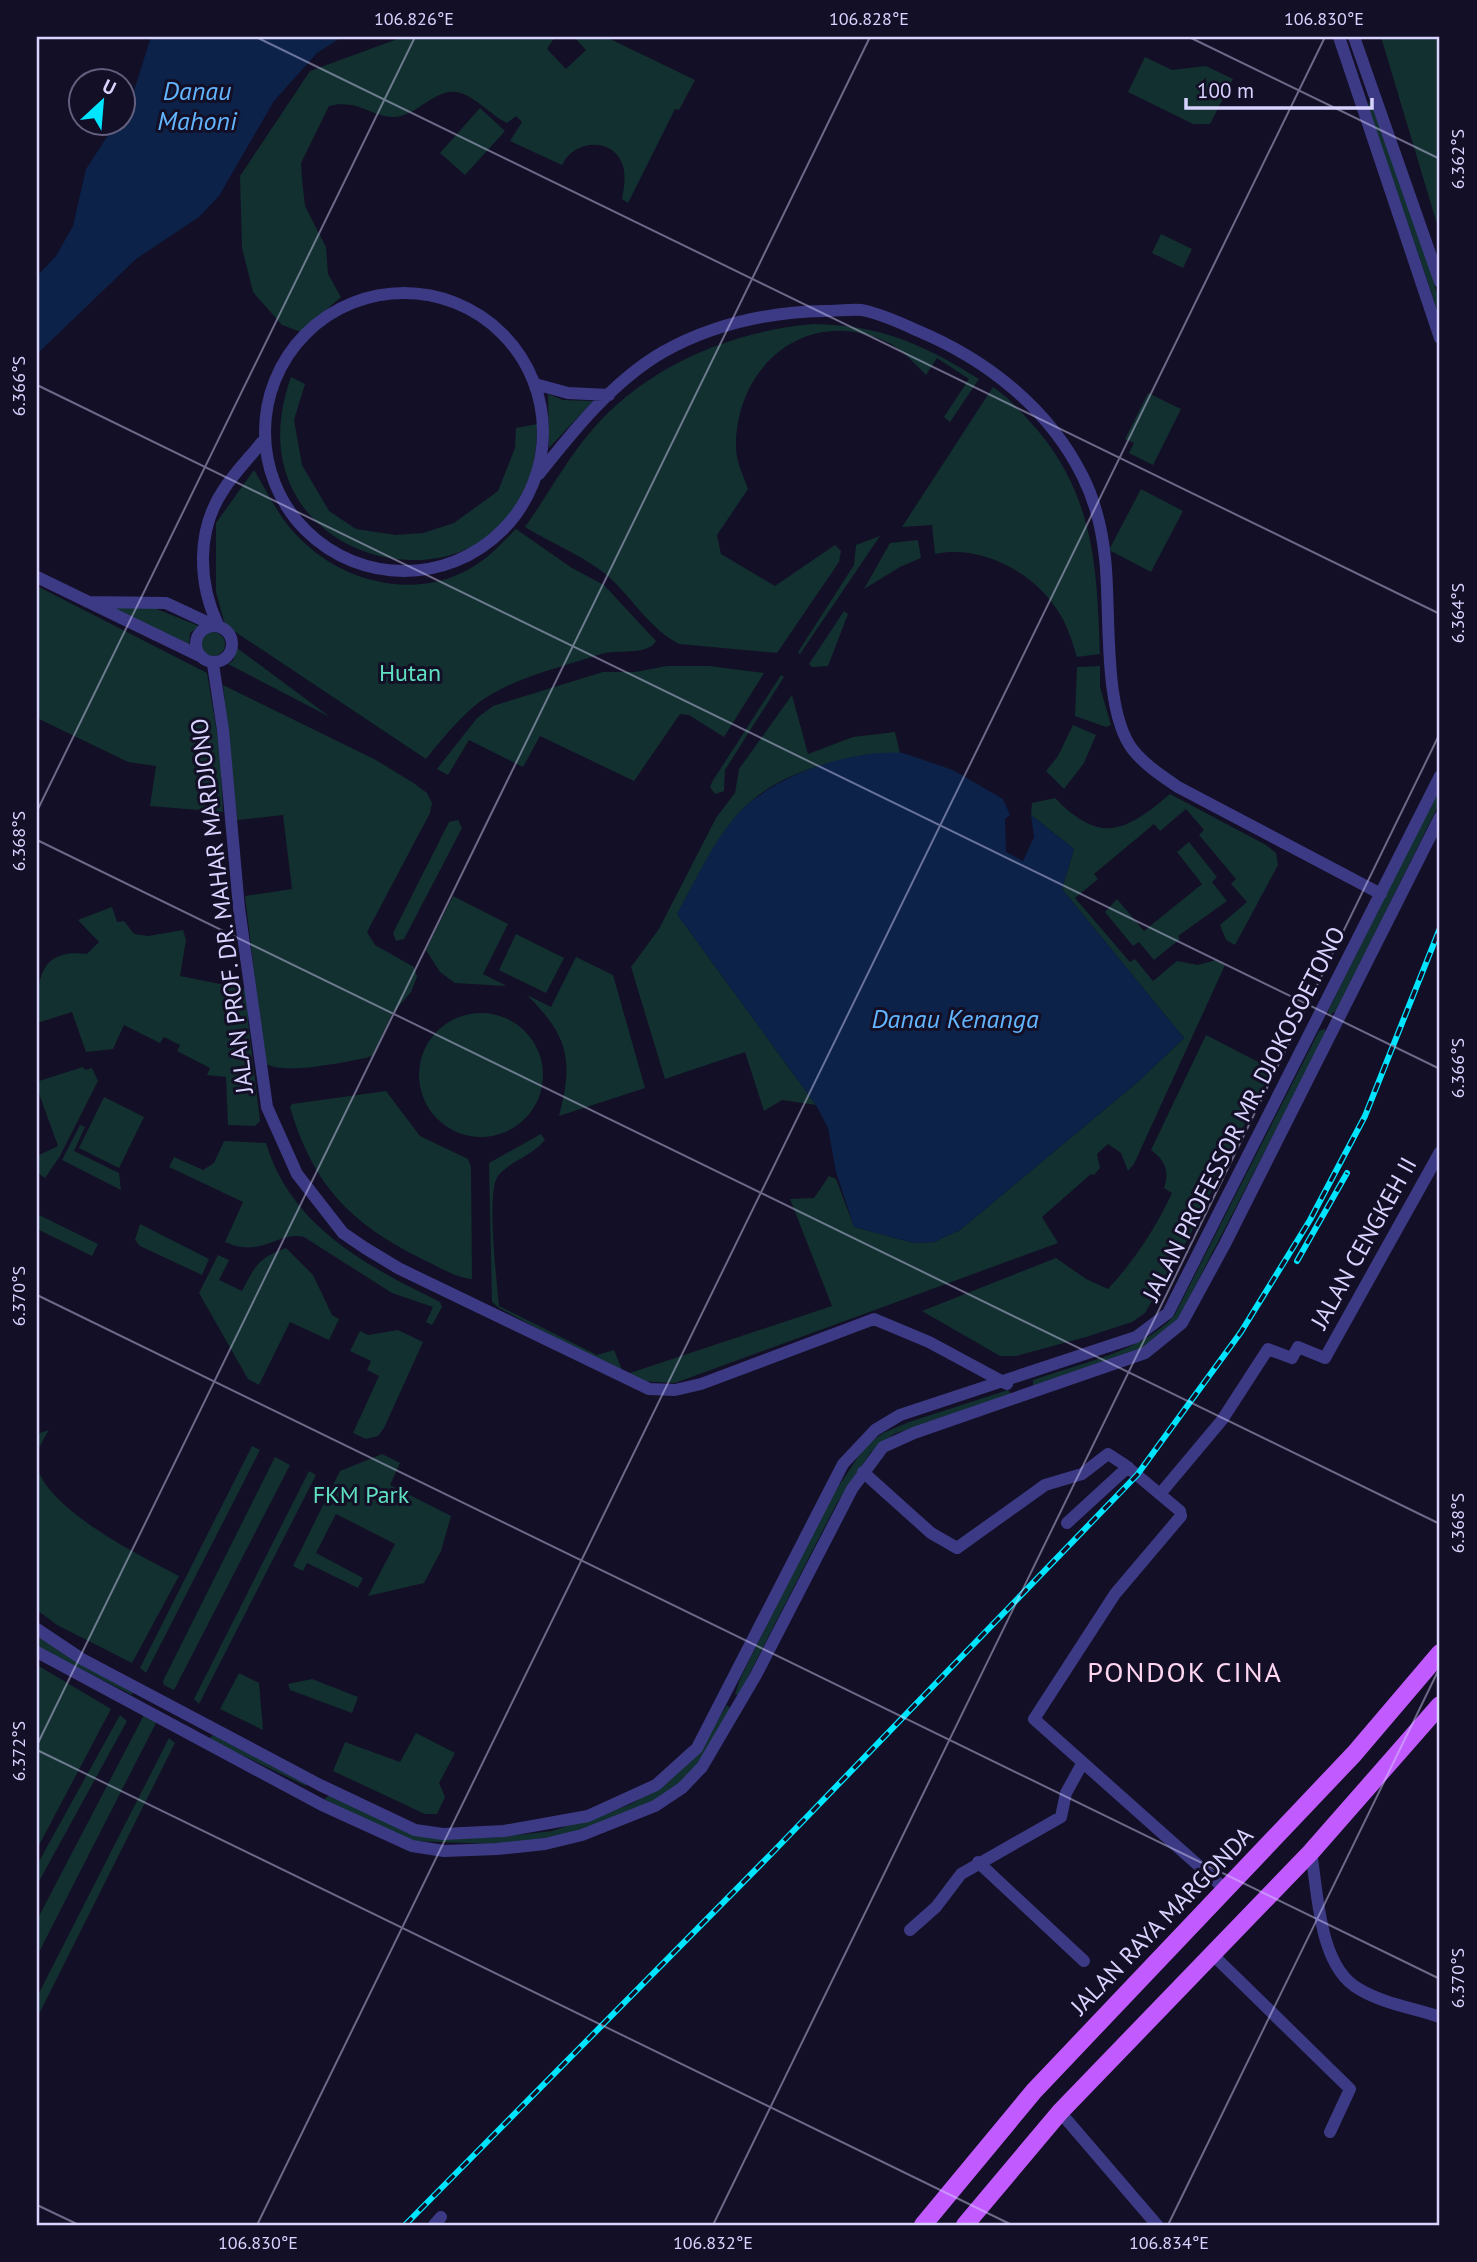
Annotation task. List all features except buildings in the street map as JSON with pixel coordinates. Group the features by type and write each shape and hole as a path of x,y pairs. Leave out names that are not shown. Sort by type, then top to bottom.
{"main road":[{"name":"JALAN RAYA MARGONDA","path":"923,2225 1034,2091 1354,1754 1440,1653"},
{"path":"965,2225 1060,2112 1311,1852 1440,1706"}],"street":[{"path":"1339,37 1440,338"},
{"path":"1354,37 1440,282"},
{"path":"1357,92 1372,86"},
{"path":"539,474 543,421 535,384 518,352 482,317 459,305 434,297 382,295 340,308 317,324 294,346 279,368 270,392 262,442 275,485 285,505 313,538 350,560 393,571 436,568 476,551 510,523 539,474 609,395 661,353 688,340 745,318 860,310 928,335 973,358 1018,393 1043,417 1072,457 1098,513 1105,558 1111,669 1121,726 1131,748 1148,765 1178,787 1381,894"},
{"path":"535,384 569,393 609,395"},
{"path":"215,625 206,599 205,533 223,489 262,442"},
{"path":"37,577 207,661 224,660 231,648 230,636 215,625 166,603 88,602"},
{"path":"207,661 197,650 198,636 215,625"},
{"name":"JALAN PROF. DR. MAHAR MARDJONO","path":"207,661 223,730 239,908 267,1107 296,1174 343,1233 398,1268 649,1389 675,1390 701,1384 874,1319 929,1342 1025,1396"},
{"name":"JALAN PROFESSOR MR. DJOKOSOETONO","path":"37,1629 82,1659 320,1785 415,1830 464,1834 516,1830 588,1816 644,1791 671,1773 697,1748 726,1696 819,1507 854,1450 886,1422 1136,1337 1168,1313 1440,776"},
{"name":"JALAN PROFESSOR MR. DJOKOSOETONO","path":"37,1652 334,1811 412,1846 444,1851 545,1844 582,1835 655,1806 682,1788 702,1767 740,1703 839,1511 863,1472 883,1447 900,1438 1144,1353 1182,1323 1225,1244 1440,817"},
{"path":"1319,1017 1333,1026"},
{"name":"JALAN CENGKEH II","path":"1160,1494 1222,1420 1268,1349 1292,1358 1298,1348 1325,1358 1440,1152"},
{"path":"863,1472 931,1533 957,1548 1045,1485 1082,1474 1106,1455 1128,1467 1181,1516 1115,1594 1036,1714 1035,1722 1226,1890"},
{"path":"1067,1524 1128,1467"},
{"path":"726,1696 740,1703"},
{"path":"910,1930 936,1907 961,1874 1061,1817 1066,1793 1082,1764"},
{"path":"1311,1852 1328,1947 1336,1969 1349,1983 1368,1994 1440,2017"},
{"path":"978,1862 1083,1961"},
{"path":"1212,1954 1350,2089 1330,2132"},
{"path":"1060,2112 1157,2225"}],"green space":[{"path":"403,37 555,37 547,49 566,69 586,50 574,37 606,37 695,80 679,110 675,109 628,203 622,199 623,166 615,153 608,148 600,145 582,147 567,157 562,165 510,141 522,122 516,116 507,123 463,94 448,92 409,113 392,117 356,106 329,106 301,163 302,179 305,206 326,247 328,274 341,297 301,332 282,325 253,292 242,248 240,176 310,71"},
{"path":"1381,37 1440,37 1440,234"},
{"path":"1145,57 1172,70 1206,66 1233,79 1210,124 1193,124 1128,92"},
{"path":"1370,100 1423,244 1440,304 1440,318 1368,106"},
{"path":"480,108 505,131 465,175 440,153"},
{"path":"1161,234 1192,249 1183,268 1152,253"},
{"path":"814,324 860,328 900,339 920,346 979,379 950,422 944,417 969,379 937,358 926,375 894,346 859,333 831,331 805,337 782,349 763,368 748,391 739,418 736,453 748,489 717,535 721,554 775,586 835,545 841,551 839,562 777,653 679,644 659,630 600,570 525,527 583,441 614,407 638,387 692,356 722,344 783,328"},
{"path":"291,377 305,384 294,420 302,465 329,511 356,529 396,535 423,533 454,523 498,491 515,448 516,428 537,424 524,492 489,536 441,557 387,558 337,538 299,501 281,446"},
{"path":"993,387 1039,432 1058,458 1072,484 1082,510 1094,565 1100,654 1077,657 1067,627 1058,611 1035,584 1020,573 987,557 970,553 935,554 932,525 902,527"},
{"path":"1148,393 1181,409 1153,465 1129,453 1134,443 1125,439"},
{"path":"548,394 563,400 593,401 549,448"},
{"name":"Hutan","path":"254,470 291,529 329,562 351,573 375,581 399,584 424,584 448,578 484,560 516,529 572,568 604,585 656,641 646,649 601,654 500,689 472,708 426,759 225,625 216,592 216,523"},
{"path":"1141,489 1183,511 1151,572 1109,550"},
{"path":"880,536 800,654 798,652 854,565 856,545"},
{"path":"918,540 921,558 900,567 864,589 890,543"},
{"path":"37,586 207,673 220,750 223,812 150,806 156,766 128,762 37,718"},
{"path":"103,604 154,608 199,626 190,633 189,647"},
{"path":"844,611 848,614 828,666 812,667 809,664"},
{"path":"213,632 221,636 225,644 221,652 213,656 205,652 201,644 205,636"},
{"path":"237,648 330,717 228,664 233,661"},
{"path":"667,666 709,666 764,673 724,737 689,715 680,714 634,781 540,736 523,767 469,740 448,775 437,769 477,718 493,706 603,672 635,672"},
{"path":"1100,666 1100,687 1111,725 1106,727 1075,716 1077,667"},
{"path":"781,675 784,677 725,770 724,791 715,794 710,787 712,782"},
{"path":"223,685 376,760 427,793 432,803 430,813 367,932 375,945 414,967 417,977 411,992 392,1014 373,1055 366,1058 299,1068 274,1067 265,1063 245,896 292,889 283,815 237,820"},
{"path":"792,695 808,754 853,737 895,732 900,753 832,762 768,788 750,802 726,829 677,914 816,1105 782,1100 764,1111 745,1052 665,1079 631,967 659,929 716,818 735,793 739,769"},
{"path":"1073,725 1096,735 1084,763 1064,789 1046,771 1058,756"},
{"path":"1440,787 1440,802 1337,1010 1330,1015 1328,1011"},
{"path":"1170,794 1266,845 1276,853 1278,865 1235,945 1226,940 1220,925 1247,902 1231,884 1236,879 1199,835 1204,830 1186,809 1160,831 1154,824 1094,874 1098,879 1075,898 1130,962 1135,959 1153,981 1177,961 1198,965 1216,960 1225,965 1134,1164 1128,1171 1121,1153 1108,1144 1097,1154 1100,1168 1094,1175 1091,1174 1042,1217 1058,1243 675,1383 637,1381 499,1308 492,1302 489,1163 541,1134 545,1140 503,1171 495,1185 493,1238 499,1306 597,1355 614,1350 622,1370 630,1373 832,1306 790,1199 814,1198 829,1176 836,1179 854,1227 914,1243 934,1242 960,1230 1140,1080 1184,1038 1062,889 1074,849 1031,815 1032,803 1055,798 1086,823 1113,828 1140,817"},
{"path":"458,820 462,828 404,939 396,941 393,933 449,822"},
{"path":"1189,842 1217,877 1212,882 1227,901 1178,936 1180,939 1154,960 1139,942 1133,946 1105,912 1117,899 1144,931 1202,884 1177,852"},
{"path":"453,896 508,924 483,974 507,986 455,983 440,972 426,950"},
{"path":"112,907 117,922 124,921 134,934 148,936 183,930 186,940 180,976 250,990 248,1022 260,1121 255,1126 228,1125 226,1077 207,1075 210,1068 177,1051 180,1045 164,1037 160,1043 124,1025 113,1049 86,1052 72,1012 37,1023 39,983 43,972 58,956 70,953 87,954 99,942 78,920"},
{"path":"516,934 564,958 546,993 499,970"},
{"path":"576,957 613,975 645,1088 559,1116 566,1079 564,1050 551,1023 527,995 551,1007"},
{"path":"481,1013 505,1018 525,1031 538,1051 543,1075 538,1099 525,1119 505,1132 481,1137 457,1132 437,1119 424,1099 419,1075 424,1051 437,1031 457,1018"},
{"path":"1325,1029 1325,1035 1178,1319 1142,1349 1033,1386 1033,1380 1126,1348 1160,1329 1174,1316 1319,1031"},
{"path":"1206,1035 1272,1069 1190,1235 1145,1313 1132,1322 1086,1337 1016,1356 1000,1356 922,1311 1056,1258 1086,1279 1108,1289 1144,1244 1172,1193 1164,1188 1166,1172 1163,1162 1151,1150"},
{"path":"83,1067 85,1070 92,1068 98,1081 60,1156 45,1178 39,1174 37,1156 58,1146 37,1088 37,1078 39,1081"},
{"path":"386,1091 420,1136 468,1159 471,1167 472,1279 447,1271 374,1231 338,1199 310,1159 290,1107 292,1104"},
{"path":"104,1097 144,1117 119,1168 79,1148"},
{"path":"80,1125 85,1127 74,1151 119,1173 121,1190 62,1160"},
{"path":"224,1141 266,1143 293,1198 313,1221 359,1258 440,1302 442,1307 432,1325 426,1322 433,1307 392,1293 304,1237 286,1237 249,1247 225,1242 243,1202 169,1167 174,1157 203,1170 214,1163"},
{"path":"37,1214 98,1244 92,1256 37,1229"},
{"path":"140,1224 209,1259 202,1275 140,1246 135,1240"},
{"path":"286,1248 313,1275 332,1315 339,1319 329,1340 290,1322 259,1385 248,1379 199,1293 218,1255 229,1260 219,1280 242,1291 258,1264"},
{"path":"398,1330 423,1342 384,1428 378,1436 366,1439 353,1433 379,1376 367,1370 371,1361 350,1351 360,1331 368,1335"},
{"path":"1008,1390 1012,1395 894,1434 871,1452 837,1503 739,1694 735,1695 740,1679 830,1499 866,1445 883,1433 909,1422"},
{"path":"49,1430 41,1445 37,1454 37,1434"},
{"path":"252,1446 260,1450 146,1673 140,1668"},
{"path":"37,1454 39,1472 51,1491 69,1509 117,1542 179,1576 132,1663 57,1625 37,1610"},
{"name":"FKM Park","path":"382,1454 400,1463 390,1485 451,1516 441,1551 424,1583 368,1596 395,1544 336,1514 316,1553 363,1578 358,1588 307,1563 303,1571 293,1566 340,1471"},
{"path":"275,1457 290,1465 174,1690 164,1685 163,1681"},
{"path":"309,1471 316,1475 199,1704 194,1699"},
{"path":"37,1636 133,1693 132,1695 42,1649 37,1645"},
{"path":"37,1665 111,1709 37,1849"},
{"path":"239,1673 259,1683 263,1730 220,1709"},
{"path":"312,1679 358,1697 352,1713 290,1690 288,1684"},
{"path":"727,1705 731,1709 705,1757 681,1782 649,1804 591,1828 552,1837 499,1844 410,1841 324,1799 330,1795 410,1834 489,1838 552,1831 629,1805 661,1787 696,1756"},
{"path":"120,1715 127,1721 37,1885 37,1865"},
{"path":"144,1715 156,1722 155,1725 37,1956 37,1920"},
{"path":"416,1733 455,1753 439,1783 445,1797 437,1814 425,1814 333,1771 345,1742 400,1762"},
{"path":"213,1735 306,1784 306,1786 209,1739"},
{"path":"169,1738 175,1743 37,2018 37,1997"}],"water":[{"name":"Danau Mahoni","path":"151,37 342,37 317,53 274,101 219,196 199,217 136,259 37,354 37,276 56,256 73,226 86,169 108,136 136,136 136,84"},
{"name":"Danau Kenanga","path":"903,753 953,770 1003,799 1010,815 1005,819 1006,852 1023,861 1034,837 1031,815 1074,849 1062,889 1184,1038 1140,1080 960,1230 934,1242 914,1243 854,1227 836,1172 828,1128 816,1105 677,914 718,839 750,802 769,789 813,768 860,756"}],"railway":[{"path":"405,2225 772,1853 1137,1475 1241,1332 1310,1220 1365,1116 1440,928"},
{"path":"1297,1261 1347,1173"}],"district":[{"name":"PONDOK CINA","path":"1185,1672"}]}
